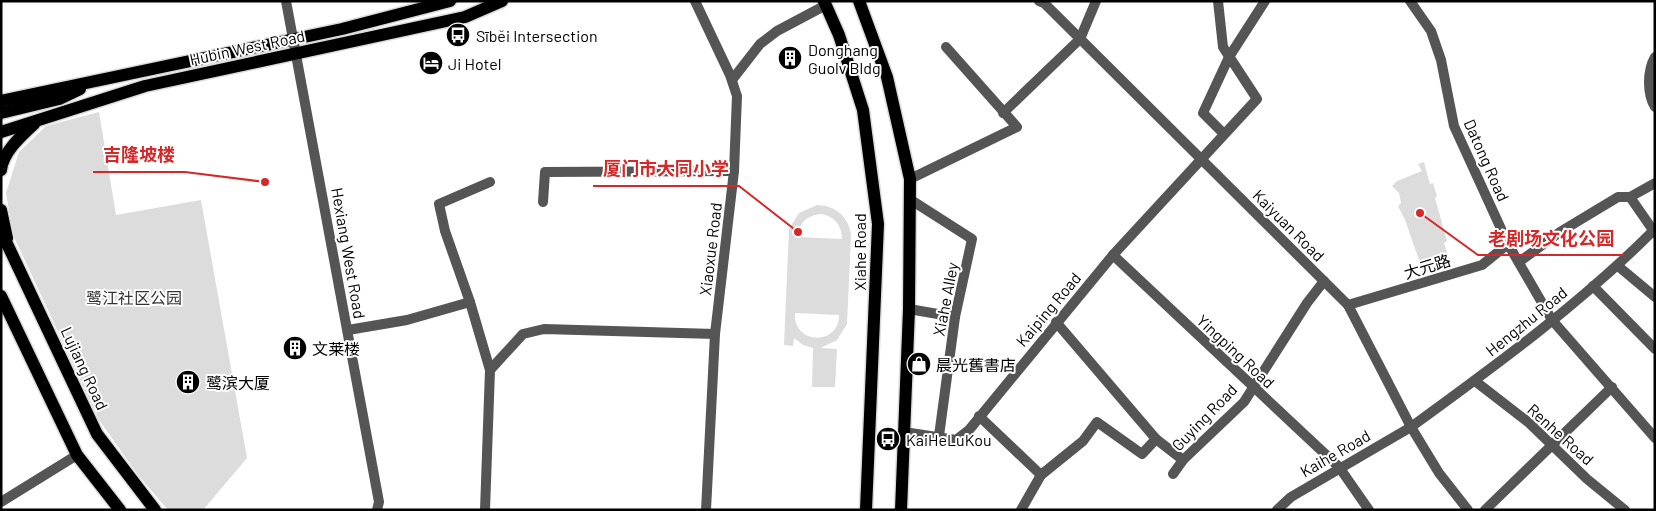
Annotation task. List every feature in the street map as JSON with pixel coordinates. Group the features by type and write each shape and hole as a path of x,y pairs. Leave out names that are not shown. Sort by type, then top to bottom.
{"main road":[{"name":"Hubin West Road","path":"1,101 294,38 450,1"},
{"name":"Hubin West Road","path":"1,132 145,86 466,17 502,1"},
{"path":"859,1 887,77 910,179 909,309 901,510"},
{"name":"Xiahe Road","path":"825,3 839,34 863,110 878,224 866,510"},
{"path":"1,113 59,99 100,79"},
{"path":"1,94 42,92"},
{"path":"1,170 2,163 17,140 36,122"},
{"name":"Lujiang Road","path":"1,210 4,236 97,434 155,510"},
{"path":"1,296 76,456 120,510"}],"street":[{"name":"Hexiang West Road","path":"286,1 379,502 377,510"},
{"name":"Xiaoxue Road","path":"695,1 732,80 737,96 734,171 715,334 706,510"},
{"name":"Kaiyuan Road","path":"1039,1 1201,158 1348,305 1412,427 1439,473 1468,510"},
{"path":"1003,113 1080,39 1096,1"},
{"path":"1218,1 1223,47 1229,57 1258,99 1224,134 1204,113 1229,57 1265,1"},
{"name":"Datong Road","path":"1410,1 1431,31 1440,60 1454,126 1508,244 1552,320 1655,438"},
{"path":"732,80 760,44 825,3"},
{"path":"910,179 1017,127 946,47"},
{"path":"1655,57 1649,79 1650,100 1655,107"},
{"name":"Kaiping Road","path":"904,432 956,440 969,430 1113,255 1224,134"},
{"path":"543,202 545,172 734,171"},
{"path":"485,510 490,370 470,302 445,231 439,204 490,182"},
{"path":"1519,262 1560,232 1618,198 1630,197 1655,183"},
{"path":"1630,197 1654,232"},
{"name":"Xiahe Alley","path":"911,200 972,240 954,317 939,436"},
{"name":"Hengzhu Road","path":"1412,427 1475,381 1552,320 1618,266 1654,232"},
{"name":"大元路","path":"1348,305 1482,265 1508,244"},
{"name":"Yingping Road","path":"1113,255 1339,467 1369,510"},
{"path":"1618,266 1655,297"},
{"name":"Guying Road","path":"1173,474 1183,460 1244,402 1307,303 1324,281"},
{"path":"1593,286 1655,349"},
{"path":"348,330 407,320 470,302"},
{"path":"909,309 954,317"},
{"path":"1056,322 1156,439 1183,460"},
{"path":"490,370 523,334 544,329 715,334"},
{"name":"Renhe Road","path":"1475,381 1528,422 1625,510"},
{"path":"1485,510 1612,387"},
{"path":"979,416 1041,475"},
{"path":"1020,510 1041,475 1083,441 1098,422 1142,454 1156,439"},
{"name":"Kaihe Road","path":"1277,510 1291,497 1339,467 1412,427"},
{"path":"1,502 76,456"}],"green space":[{"name":"鹭江社区公园","path":"99,112 116,215 201,200 247,458 203,510 168,510 138,475 99,420 13,235 6,193 19,152 46,126"},
{"path":"1424,162 1430,184 1433,183 1437,196 1435,198 1447,241 1444,243 1451,265 1424,274 1405,220 1398,206 1401,203 1399,193 1392,186 1397,181 1422,171 1418,164"},
{"path":"817,205 830,207 840,213 850,229 847,324 837,340 821,348 837,349 835,387 812,387 813,348 803,345 794,338 793,346 784,345 789,229 799,213","holes":["821,214 830,217 839,225 842,239 798,237 798,232 804,221 812,216","795,313 839,315 837,325 832,332 816,338 808,336 801,331 796,324"]}],"place":[{"name":"Sībĕi Intersection","path":"458,35"},
{"name":"Donghang Guolv Bldg","path":"790,58"},
{"name":"Ji Hotel","path":"431,63"},
{"name":"吉隆坡楼","path":"265,182"},
{"name":"老剧场文化公园","path":"1420,213"},
{"name":"厦门市大同小学","path":"798,232"},
{"name":"文莱楼","path":"295,348"},
{"name":"晨光舊書店","path":"919,364"},
{"name":"鹭滨大厦","path":"188,382"},
{"name":"KaiHeLuKou","path":"888,439"}]}
